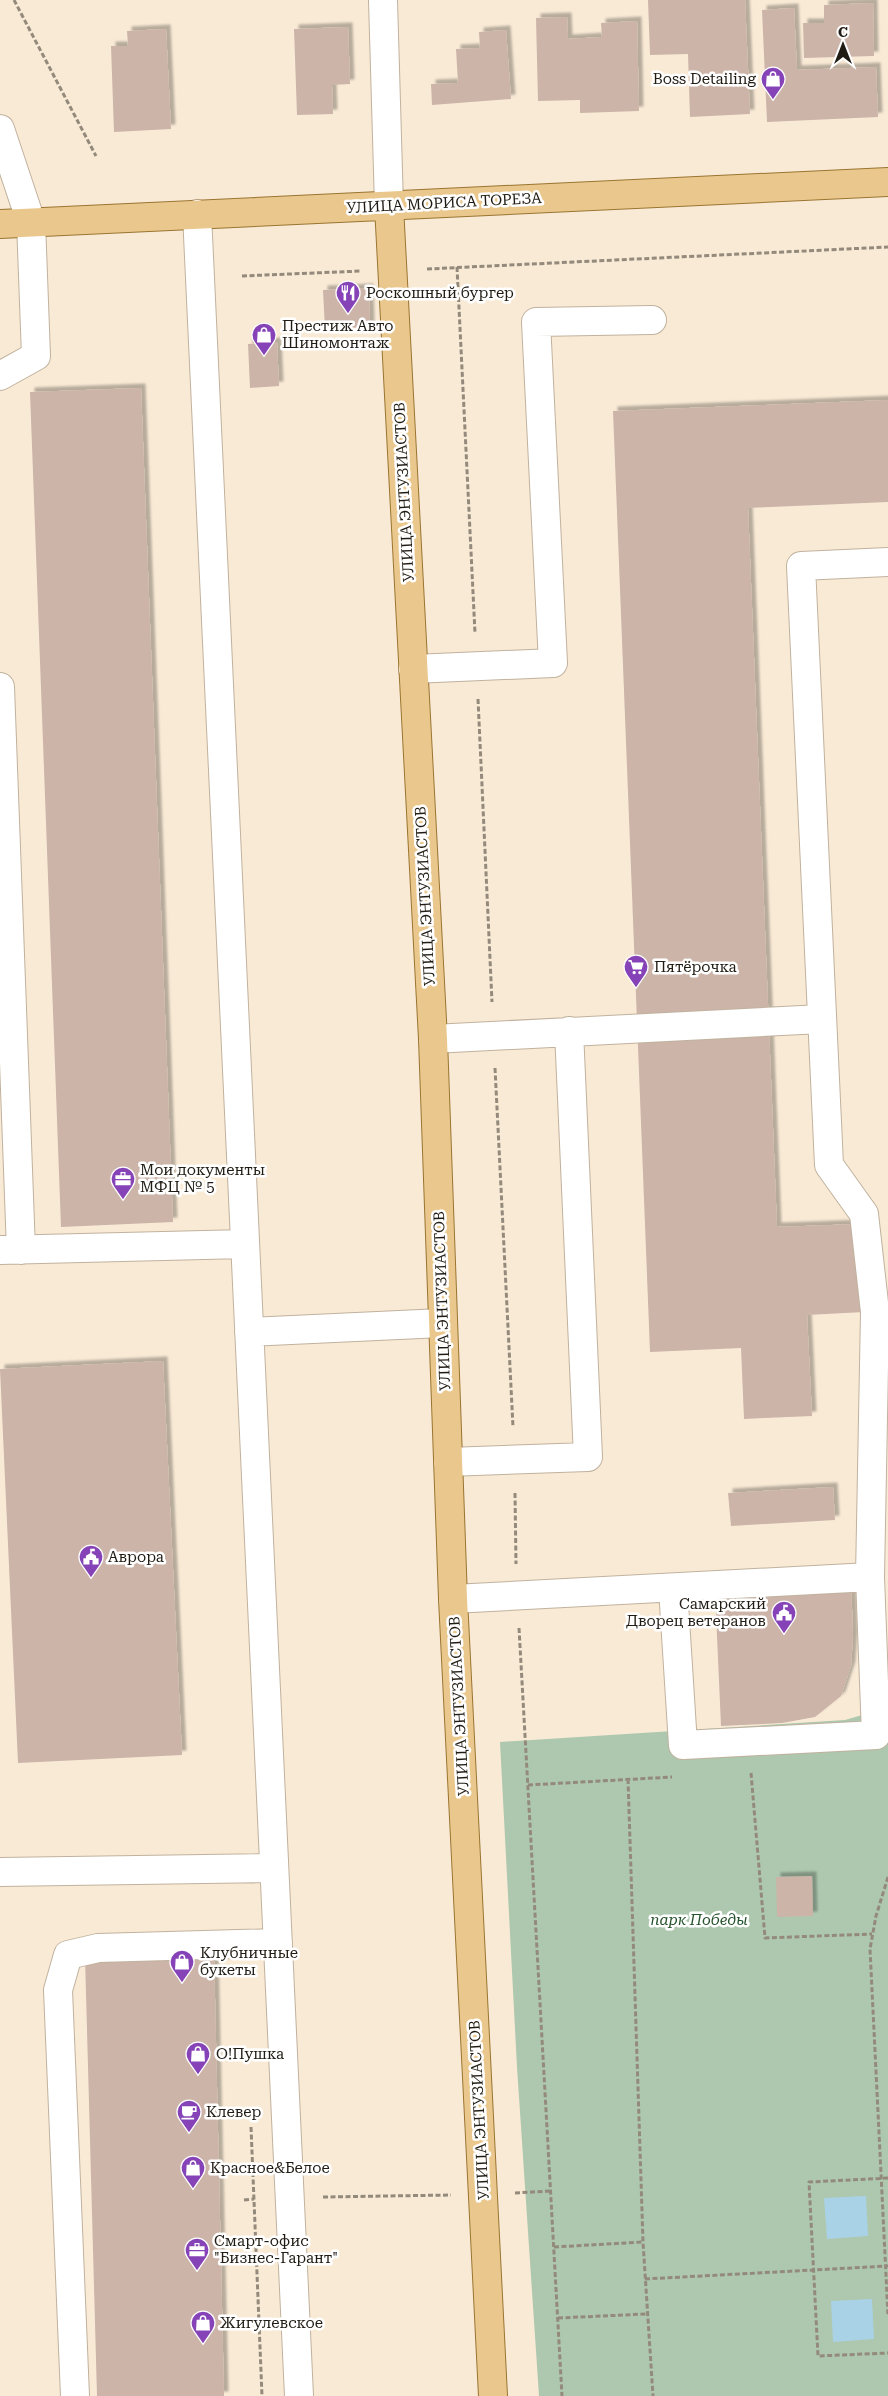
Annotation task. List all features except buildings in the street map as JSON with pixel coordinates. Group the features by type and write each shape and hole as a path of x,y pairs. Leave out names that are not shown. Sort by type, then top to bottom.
{"main road":[{"name":"УЛИЦА МОРИСА ТОРЕЗА","path":"0,224 888,182"},
{"name":"УЛИЦА ЭНТУЗИАСТОВ","path":"389,206 433,1039 453,1599 493,2396"}],"street":[{"path":"383,0 389,206"},
{"path":"0,129 31,222 36,356 0,376"},
{"path":"197,214 299,2396"},
{"path":"413,669 553,662 536,322 652,320"},
{"path":"673,1588 683,1745 876,1736 870,1577 881,1384 864,1214 829,1165 801,566 888,562"},
{"path":"0,687 11,1250 245,1244"},
{"path":"433,1039 822,1019"},
{"path":"448,1462 588,1457 569,1031"},
{"path":"249,1332 442,1323"},
{"path":"453,1599 870,1577"},
{"path":"0,1872 274,1868"},
{"path":"75,2396 58,1990 68,1955 98,1948 278,1943"}],"path":[{"path":"14,0 96,156"},
{"path":"427,269 888,247"},
{"path":"457,267 514,1459 517,1596 562,2396"},
{"path":"242,276 371,270"},
{"path":"751,1773 765,1938 872,1934"},
{"path":"628,1779 646,2314 654,2396"},
{"path":"888,1877 876,1916 870,1948 888,2316"},
{"path":"888,2178 809,2182 818,2356 888,2353"},
{"path":"244,2200 484,2195"},
{"path":"554,2247 643,2242"},
{"path":"645,2279 887,2266"},
{"path":"558,2318 646,2314"}],"green space":[{"name":"парк Победы","path":"888,1704 888,2396 539,2396 517,2067 500,1742 845,1720 869,1713"}],"water":[{"path":"866,2196 868,2236 827,2239 824,2198"},
{"path":"872,2299 874,2339 833,2342 831,2301"}],"place":[{"name":"Boss Detailing","path":"773,100"},
{"name":"Роскошный бургер","path":"348,314"},
{"name":"Престиж Авто Шиномонтаж","path":"264,356"},
{"name":"Пятёрочка","path":"636,988"},
{"name":"Мои документы МФЦ № 5","path":"123,1200"},
{"name":"Аврора","path":"91,1578"},
{"name":"Самарский Дворец ветеранов","path":"784,1634"},
{"name":"Клубничные букеты","path":"182,1983"},
{"name":"О!Пушка","path":"198,2075"},
{"name":"Клевер","path":"189,2133"},
{"name":"Красное&Белое","path":"193,2189"},
{"name":"Смарт-офис \"Бизнес-Гарант\"","path":"197,2271"},
{"name":"Жигулевское","path":"203,2344"}]}
